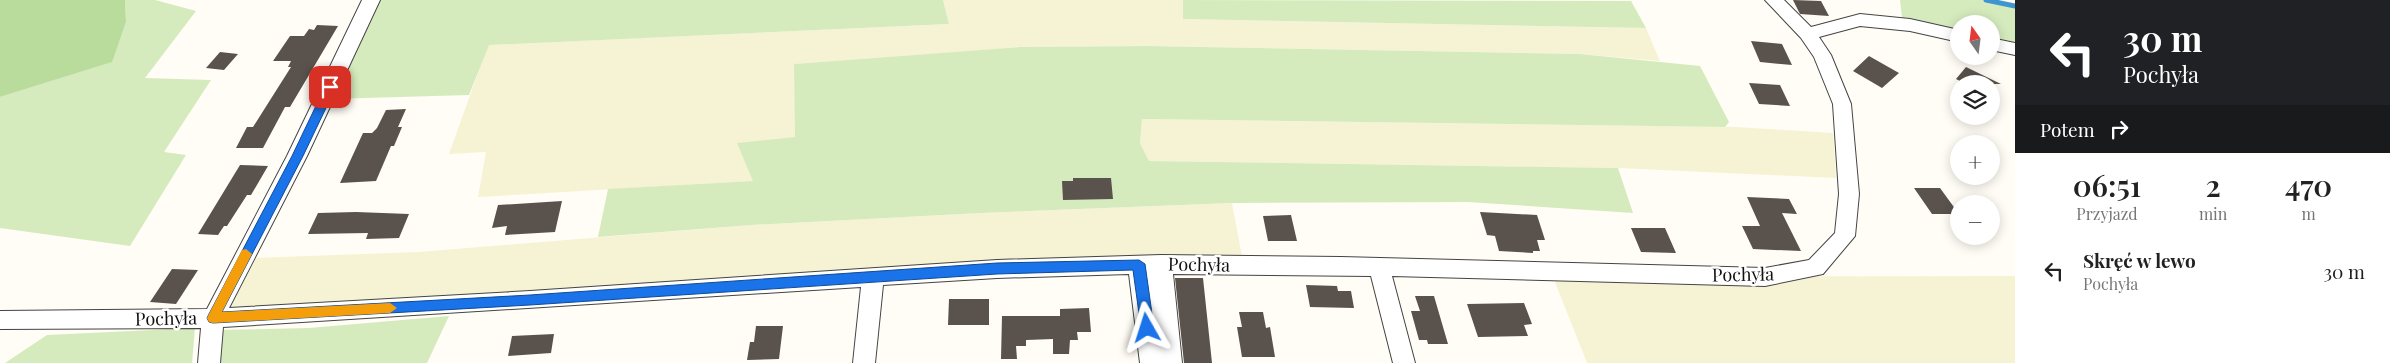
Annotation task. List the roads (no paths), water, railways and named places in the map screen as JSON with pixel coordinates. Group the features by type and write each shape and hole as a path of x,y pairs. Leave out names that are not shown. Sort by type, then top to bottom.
{"street":[{"path":"209,363 213,318 297,156 372,0"},
{"name":"Pochyła","path":"0,320 213,318 530,300 997,268 1139,264 1379,267 1765,277 1814,268 1845,236 1849,194 1842,104 1822,55 1807,34 1774,0"},
{"path":"1807,34 1860,20 1910,25 1950,34"},
{"path":"2000,46 2015,49"},
{"path":"1139,264 1151,363"},
{"path":"1161,264 1171,363"},
{"path":"1379,267 1404,363"},
{"path":"864,363 874,277"}],"waterway":[{"path":"1986,0 2015,6"}]}
